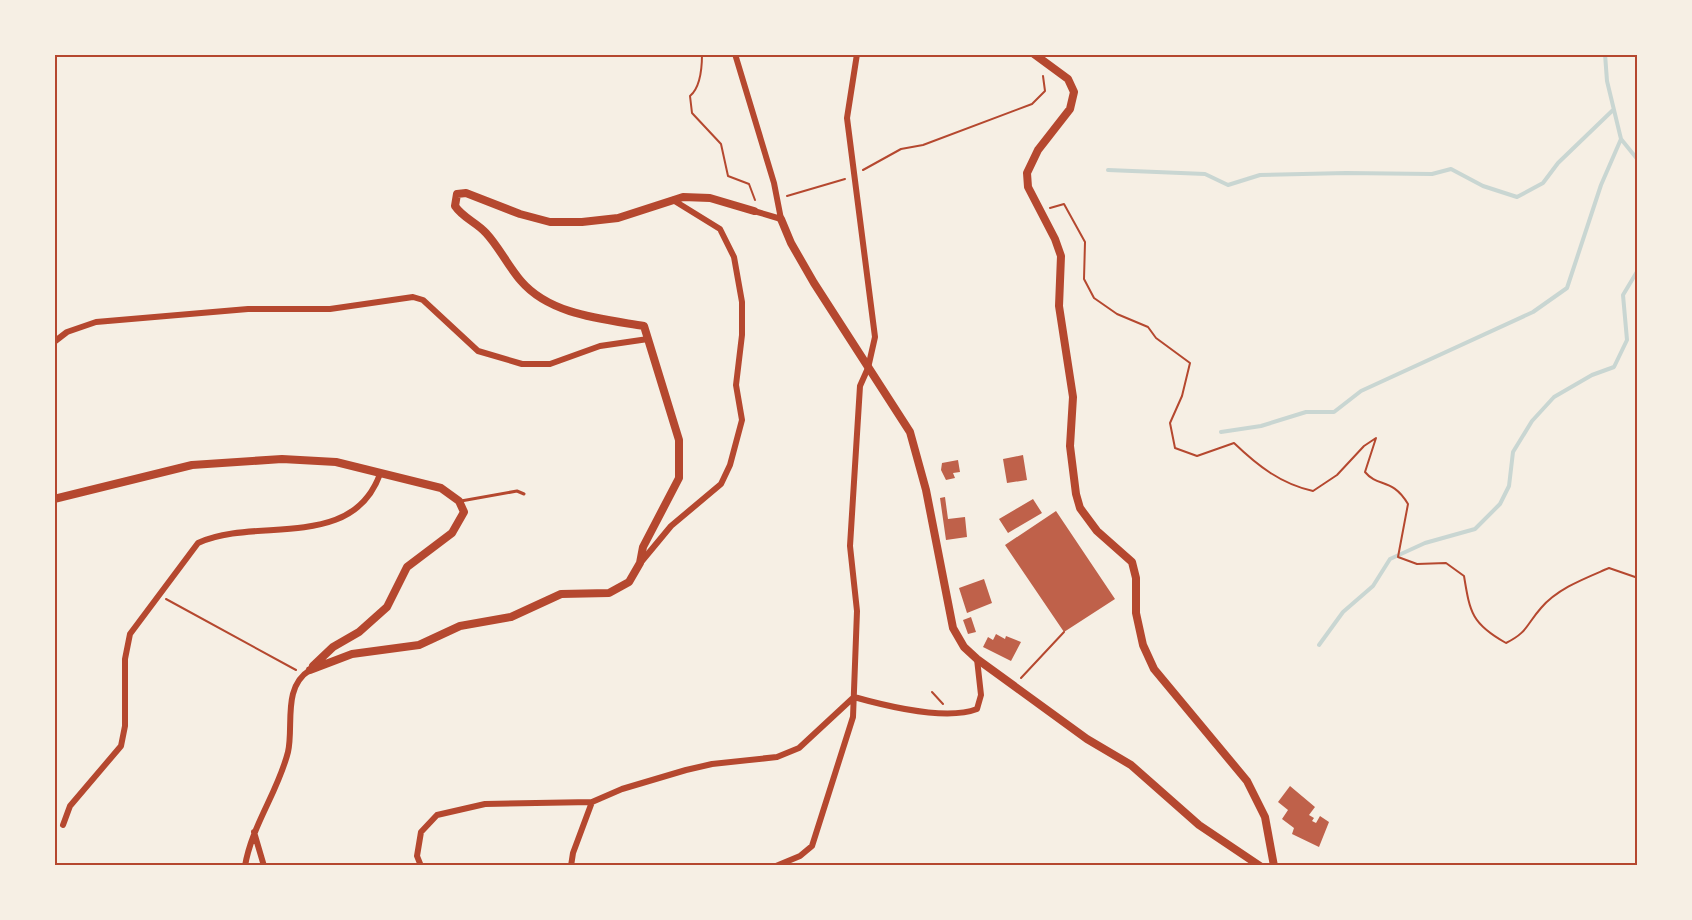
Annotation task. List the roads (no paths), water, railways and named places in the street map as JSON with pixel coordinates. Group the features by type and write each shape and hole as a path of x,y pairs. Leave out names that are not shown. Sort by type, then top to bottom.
{"street":[{"path":"735,54 774,183 781,219 797,253 866,371 910,432 926,490 953,628 964,647 977,659 1087,739 1131,765 1199,825 1260,866"},
{"path":"776,866 800,856 812,846 845,744 854,697 856,611 850,546 860,386 875,337 847,118 857,54"},
{"path":"1034,54 1068,79 1074,92 1070,109 1038,150 1028,174 1028,187 1055,238 1061,255 1059,306 1073,397 1072,474 1080,508 1097,531 1131,562 1136,579 1136,613 1143,645 1154,669 1247,782 1265,817 1274,866"},
{"path":"640,563 643,547 679,478 679,440 644,326 595,318 551,304 523,284 485,232 460,214 455,206 457,195 466,193 550,222 618,218 683,197 710,198 781,219"},
{"path":"307,672 352,654 419,645 460,626 511,617 561,594 609,593 629,582 640,563 671,526 721,484 730,465 742,420 736,385 743,317 741,286 735,257 720,229 672,200"},
{"path":"54,342 67,332 96,322 169,318 206,312 330,309 413,297 423,300 478,351 522,364 550,364 600,346 648,339"},
{"path":"54,499 192,465 282,459 336,462 441,488 459,501 465,512 452,533 406,567 387,607 358,632 333,647 307,672 291,703 287,755 254,832 245,866"},
{"path":"63,825 74,799 120,746 125,726 125,659 130,634 198,543 213,536 242,531 305,528 329,521 358,508 374,491 380,474"},
{"path":"854,697 889,707 946,712 977,709 981,695 977,659"},
{"path":"421,866 417,856 421,832 437,815 485,804 592,802 622,789 712,764 777,757 799,748 854,697"},
{"path":"571,866 573,853 592,802"},
{"path":"254,832 264,866"}],"lane":[{"path":"459,501 517,491 524,494"}],"waterway":[{"path":"1605,54 1607,81 1621,139 1638,160"},
{"path":"1108,170 1205,174 1228,185 1260,175 1432,174 1451,169 1483,186 1517,197 1543,183 1558,163 1613,110"},
{"path":"1221,432 1261,426 1306,412 1334,412 1361,391 1533,312 1567,288 1601,185 1621,139"},
{"path":"1319,645 1343,612 1373,586 1390,559 1425,543 1475,529 1500,504 1509,486 1513,452 1532,421 1554,397 1592,375 1614,367 1627,340 1623,295 1638,270"},
{"path":"1638,817 1638,824"}]}
